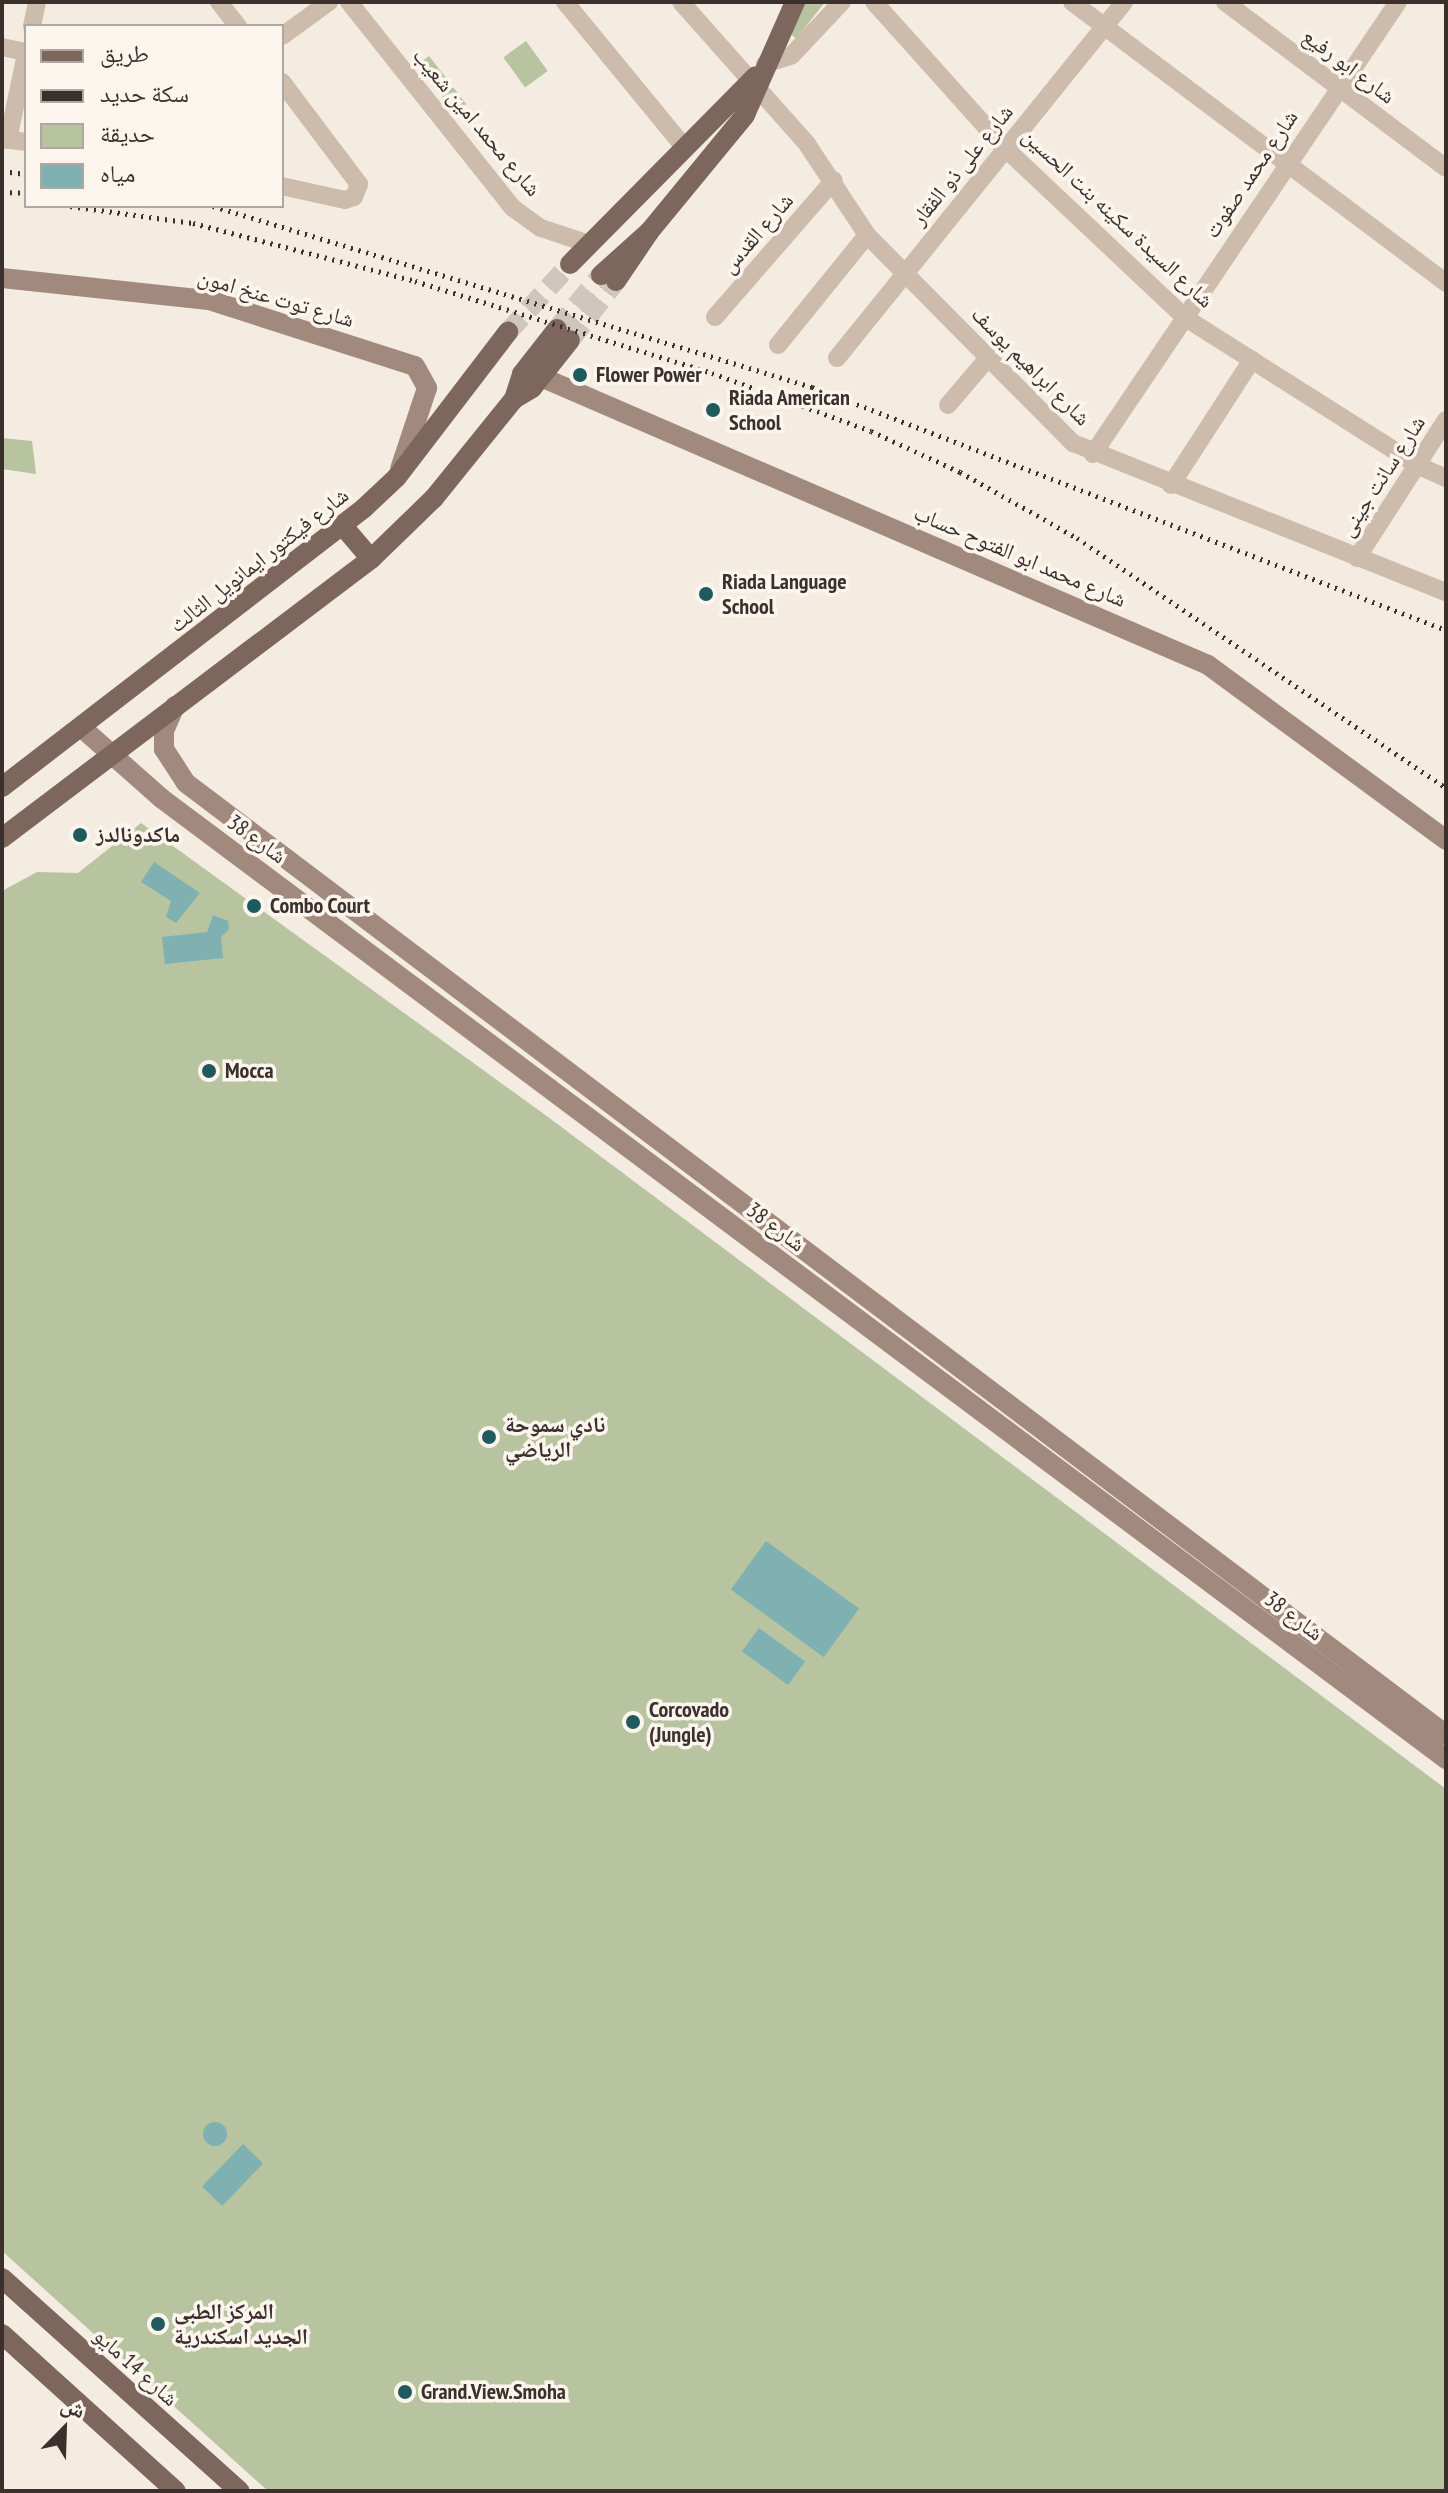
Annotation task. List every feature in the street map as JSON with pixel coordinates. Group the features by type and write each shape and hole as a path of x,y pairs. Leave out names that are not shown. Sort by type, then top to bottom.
{"main road":[{"path":"609,278 649,232 755,87 784,37 795,2"},
{"path":"570,264 685,148 755,87"},
{"name":"شارع فيكتور ايمانويل الثالث","path":"2,787 343,526 397,477 508,332"},
{"path":"2,838 371,559 469,458 514,399 541,377 564,334 518,380 514,399"},
{"path":"343,526 371,559"},
{"name":"شارع 14 مايو","path":"2,2278 239,2491"},
{"path":"2,2334 176,2491"}],"street":[{"path":"32,24 37,2"},
{"path":"284,35 329,2"},
{"name":"شارع محمد امين شعيب","path":"349,2 513,208 549,232 589,244"},
{"path":"565,2 685,148"},
{"name":"شارع ابراهيم يوسف","path":"681,2 834,180 867,235 1073,443 1093,454 1446,592"},
{"path":"768,65 792,55 842,2"},
{"name":"شارع السيدة سكينه بنت الحسين","path":"874,2 1006,149 1184,317 1419,466 1446,478"},
{"path":"1072,2 1446,283"},
{"name":"شارع على ذو الفقار","path":"837,358 1124,2"},
{"name":"شارع محمد صفوت","path":"1093,454 1398,2"},
{"path":"227,4 237,24"},
{"name":"شارع ابو رفيع","path":"1230,4 1446,168"},
{"path":"2,47 24,52"},
{"path":"12,140 24,65"},
{"path":"284,85 359,184 357,193 345,200 284,186"},
{"name":"شارع القدس","path":"715,317 834,180"},
{"path":"778,345 867,235"},
{"name":"شارع توت عنخ امون","path":"2,278 209,300 415,366 427,388 397,477"},
{"path":"948,405 988,358"},
{"path":"1171,485 1252,360"},
{"name":"شارع محمد ابو الفتوح حساب","path":"541,377 1208,665 1446,840"},
{"name":"شارع سانت جينى","path":"1357,558 1446,420"},
{"name":"شارع 38","path":"175,706 164,731 164,749 186,783 1211,1571 1446,1759"},
{"name":"شارع 38","path":"82,728 161,798 1211,1571 1446,1735"}],"green space":[{"path":"806,2 825,2 796,39 791,34"},
{"path":"526,41 548,71 525,87 503,57"},
{"path":"429,56 466,104 455,112 417,66"},
{"path":"2,438 32,441 36,474 2,469"},
{"name":"نادي سموحة الرياضي","path":"141,823 544,1114 1446,1789 1446,2491 268,2491 2,2251 2,891 37,872 78,873"}],"water":[{"path":"154,862 200,893 176,923 166,917 171,901 141,882"},
{"path":"213,915 228,921 229,929 221,937 223,958 165,964 162,937 207,932"},
{"path":"766,1541 859,1609 824,1657 731,1590"},
{"path":"759,1628 805,1662 788,1685 742,1651"},
{"path":"215,2122 223,2126 227,2134 223,2142 215,2146 207,2142 203,2134 207,2126"},
{"path":"243,2144 263,2163 222,2206 202,2186"}],"tunnel":[{"path":"508,332 570,264"},
{"path":"557,329 601,275"},
{"path":"570,340 616,281"}],"railway":[{"path":"2,171 24,174"},
{"path":"2,192 24,193"},
{"path":"84,208 193,223 415,281 712,373 871,431 960,472 1077,538 1446,788"},
{"path":"220,208 812,387 1446,630"}],"place":[{"name":"Flower Power","path":"580,375"},
{"name":"Riada American School","path":"713,410"},
{"name":"Riada Language School","path":"706,594"},
{"name":"ماكدونالدز","path":"80,835"},
{"name":"Combo Court","path":"254,906"},
{"name":"Mocca","path":"209,1071"},
{"name":"نادي سموحة الرياضي","path":"489,1437"},
{"name":"Corcovado (Jungle)","path":"633,1722"},
{"name":"المركز الطبى الجديد اسكندرية","path":"158,2324"},
{"name":"Grand.View.Smoha","path":"405,2392"}]}
